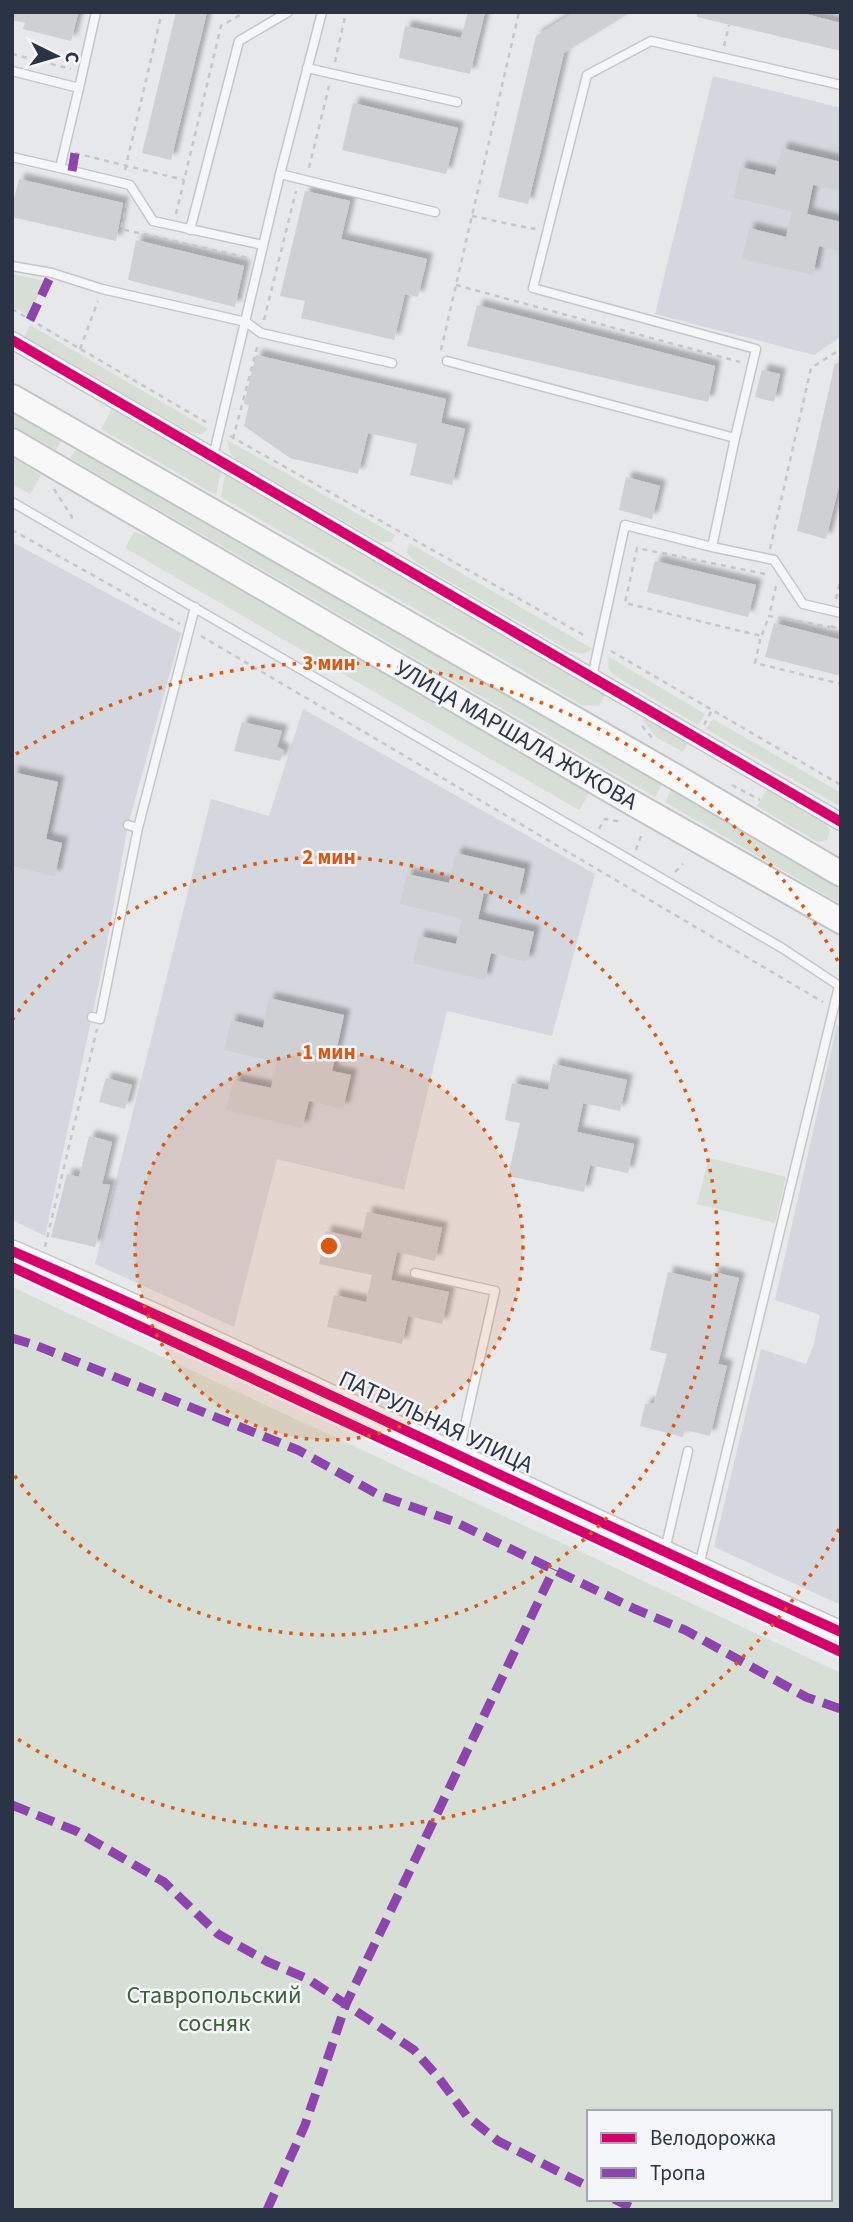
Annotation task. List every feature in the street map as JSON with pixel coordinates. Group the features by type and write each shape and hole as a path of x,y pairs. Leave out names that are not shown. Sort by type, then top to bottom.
{"main road":[{"name":"УЛИЦА МАРШАЛА ЖУКОВА","path":"12,397 836,868"},
{"name":"УЛИЦА МАРШАЛА ЖУКОВА","path":"12,441 636,805 841,920"}],"street":[{"path":"12,340 841,822"},
{"name":"ПАТРУЛЬНАЯ УЛИЦА","path":"12,1251 178,1323 698,1569 841,1632"}],"lane":[{"path":"60,168 96,12"},
{"path":"190,229 239,41 288,12"},
{"path":"214,457 321,12"},
{"path":"712,547 755,349 533,288 587,75 651,41 841,85"},
{"path":"307,68 457,102"},
{"path":"12,71 79,88"},
{"path":"12,157 130,186 153,221 263,245"},
{"path":"280,174 435,212"},
{"path":"12,266 52,273 102,289 246,322 261,333 392,363"},
{"path":"447,361 735,438"},
{"path":"12,502 782,948 840,986 698,1569"},
{"path":"592,677 625,525 775,560 803,604 841,612"},
{"path":"96,1018 138,828 195,607"},
{"path":"128,825 138,828"},
{"path":"415,1273 495,1291 458,1455"},
{"path":"664,1553 688,1451"}],"path":[{"path":"122,183 162,12"},
{"path":"170,240 221,26 245,12"},
{"path":"233,439 299,179 309,169 346,12"},
{"path":"441,352 519,12"},
{"path":"722,51 729,25"},
{"path":"12,54 72,69"},
{"path":"75,153 184,180"},
{"path":"128,197 121,229 250,258"},
{"path":"472,215 534,229 538,216"},
{"path":"456,285 744,363"},
{"path":"80,349 102,289"},
{"path":"12,309 233,439 600,645 841,785"},
{"path":"761,636 625,603 638,548 765,575 811,368 841,349"},
{"path":"12,530 190,629 834,1008"},
{"path":"778,578 755,663 841,684"},
{"path":"769,616 830,627"},
{"path":"641,725 656,742"},
{"path":"594,839 605,819 631,823"},
{"path":"39,1263 48,1242 96,1018"}],"shaded area":[{"path":"713,76 841,108 841,337 814,355 655,314"},
{"path":"12,542 181,633 128,825 103,964 45,1236 12,1220"},
{"path":"303,709 595,874 552,1036 447,1011 404,1190 277,1159 234,1327 95,1264 211,799 269,816"},
{"path":"837,1025 841,1027 841,1605 714,1547 761,1349 806,1364 813,1347 820,1315 775,1300"}],"green space":[{"path":"12,274 45,281 29,316 12,306"},
{"path":"30,325 208,429 202,434 190,432 24,337"},
{"path":"12,408 63,438 56,450 12,425"},
{"path":"112,409 221,472 216,495 101,429"},
{"path":"227,440 395,535 391,542 381,542 237,460 230,453"},
{"path":"77,447 662,785 655,797 70,458"},
{"path":"12,458 41,475 30,494 12,484"},
{"path":"225,475 605,695 599,706 582,705 221,497"},
{"path":"134,532 150,537 590,792 579,810 125,548"},
{"path":"409,543 593,649 583,654 570,651 414,561 407,553"},
{"path":"609,657 705,714 698,725 612,674 608,667"},
{"path":"645,717 689,742 683,752 656,737 643,720"},
{"path":"713,719 841,793 841,807 706,729"},
{"path":"768,788 826,822 830,831 827,840 818,842 757,806"},
{"path":"671,790 841,889 841,904 665,802"},
{"path":"709,1158 786,1177 775,1223 697,1204"},
{"name":"Ставропольский сосняк","path":"12,1287 841,1673 841,2210 12,2210"}],"building":[{"path":"12,12 78,14 71,41 23,29 25,23 12,20"},
{"path":"176,12 207,12 171,160 142,153"},
{"path":"468,12 485,12 470,74 399,58 405,26 461,38"},
{"path":"574,12 631,12 564,53 528,204 498,197 536,36"},
{"path":"697,12 797,12 841,23 841,51 697,17"},
{"path":"353,103 458,128 446,174 342,150"},
{"path":"782,148 841,162 841,191 813,185 807,214 841,222 841,251 819,246 813,275 742,259 749,228 786,237 792,211 734,198 740,167 775,175"},
{"path":"19,179 123,203 116,241 12,217"},
{"path":"305,191 350,201 341,239 427,259 418,297 405,294 394,340 301,318 305,301 280,296"},
{"path":"136,240 244,266 235,307 128,280"},
{"path":"477,305 715,366 708,402 467,346"},
{"path":"256,355 446,399 441,423 465,429 452,485 410,475 417,444 368,433 358,474 290,458 244,426 249,405 244,404"},
{"path":"835,363 841,364 841,477 826,539 797,531"},
{"path":"762,370 780,374 774,402 755,397"},
{"path":"626,477 660,486 652,519 619,510"},
{"path":"655,561 756,585 748,617 647,592"},
{"path":"774,623 841,640 841,676 765,657"},
{"path":"242,722 282,731 277,747 284,750 280,761 234,751"},
{"path":"12,772 58,782 46,839 62,843 55,876 12,866"},
{"path":"456,853 525,869 518,900 484,893 478,919 534,932 527,962 491,953 485,980 413,963 419,936 456,944 462,919 400,904 407,874 449,883"},
{"path":"269,998 344,1015 332,1071 351,1075 343,1109 309,1101 302,1128 226,1110 234,1080 271,1088 277,1062 224,1050 231,1020 263,1028"},
{"path":"553,1064 627,1080 620,1111 583,1103 577,1132 634,1144 628,1173 590,1165 584,1192 508,1176 520,1123 505,1120 512,1083 548,1090"},
{"path":"106,1078 132,1085 125,1109 99,1102"},
{"path":"89,1136 112,1142 102,1184 110,1185 95,1247 51,1237 67,1174 79,1177"},
{"path":"367,1212 442,1228 435,1261 397,1252 391,1280 449,1292 442,1324 408,1316 402,1344 327,1327 334,1295 366,1302 372,1275 319,1264 326,1231 361,1239"},
{"path":"668,1272 711,1282 713,1272 739,1278 718,1364 727,1366 710,1436 685,1430 683,1437 640,1426 645,1404 654,1403 667,1354 650,1350"}],"marked path":[{"path":"72,171 75,153"},
{"path":"30,320 52,273"},
{"path":"12,1338 298,1450 379,1495 455,1522 635,1609 685,1630 806,1697 841,1709"},
{"path":"267,2210 305,2125 346,2004 554,1569"},
{"path":"12,1805 76,1831 164,1882 218,1934 268,1962 308,1979 414,2050 467,2116 498,2141 587,2186"},
{"path":"618,2201 636,2210"}],"cycle path":[{"path":"12,340 841,822"},
{"path":"12,1251 220,1344 841,1632"},
{"path":"12,1267 841,1652"}]}
